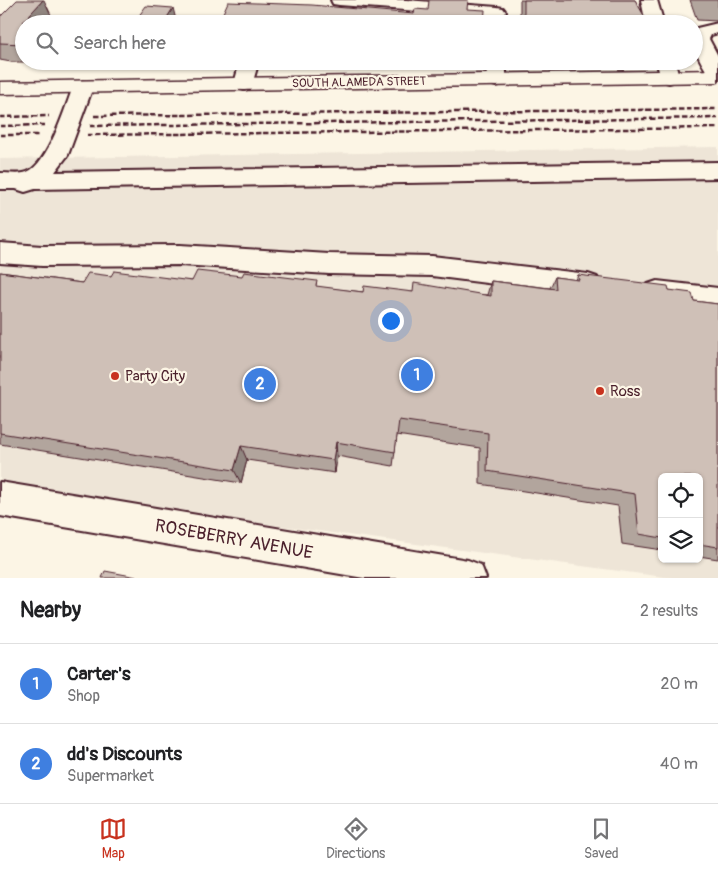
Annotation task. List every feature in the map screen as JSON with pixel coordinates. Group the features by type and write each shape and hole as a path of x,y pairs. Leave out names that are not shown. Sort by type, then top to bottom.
{"main road":[{"name":"SOUTH ALAMEDA STREET","path":"0,88 244,84 496,70"},
{"name":"SOUTH ALAMEDA STREET","path":"676,70 718,75"}],"street":[{"path":"339,0 373,1 497,12"},
{"path":"649,0 653,15"},
{"path":"703,32 718,28"},
{"path":"703,45 718,75"},
{"path":"244,84 248,70"},
{"path":"0,198 40,174 57,155 83,86"},
{"path":"0,181 718,170"},
{"path":"0,253 42,256 180,255 329,264 432,266 718,299"},
{"name":"ROSEBERRY AVENUE","path":"0,499 468,578"}],"shaded area":[{"path":"718,147 718,578 672,578 0,489 0,159"}],"building":[{"path":"17,0 43,0 29,15 15,15 15,44 0,43 0,17"},
{"path":"429,0 468,0 467,9 485,10 485,15 222,15 228,2 312,5 414,14 415,9 428,10"},
{"path":"524,0 635,0 644,15 524,15"},
{"path":"146,6 173,8 169,15 140,15"},
{"path":"114,271 192,281 197,271 242,276 244,272 317,281 316,286 363,292 364,286 413,292 414,283 491,296 491,281 556,289 555,277 579,280 578,275 668,286 669,290 692,293 694,301 718,304 718,547 703,545 703,473 658,473 658,537 639,534 635,494 487,471 488,433 399,420 395,452 336,442 333,460 241,446 234,470 0,433 0,272 82,283 88,273 111,276"},
{"path":"105,571 137,577 137,578 102,578"}],"railway":[{"path":"94,116 718,109"},
{"path":"0,117 49,116"},
{"path":"90,126 718,118"},
{"path":"0,126 45,125"},
{"path":"87,135 718,128"},
{"path":"0,135 39,135"}],"place":[{"name":"Carter's","path":"417,375"},
{"name":"Party City","path":"115,376"},
{"name":"dd's Discounts","path":"260,384"},
{"name":"Ross","path":"600,391"}]}
